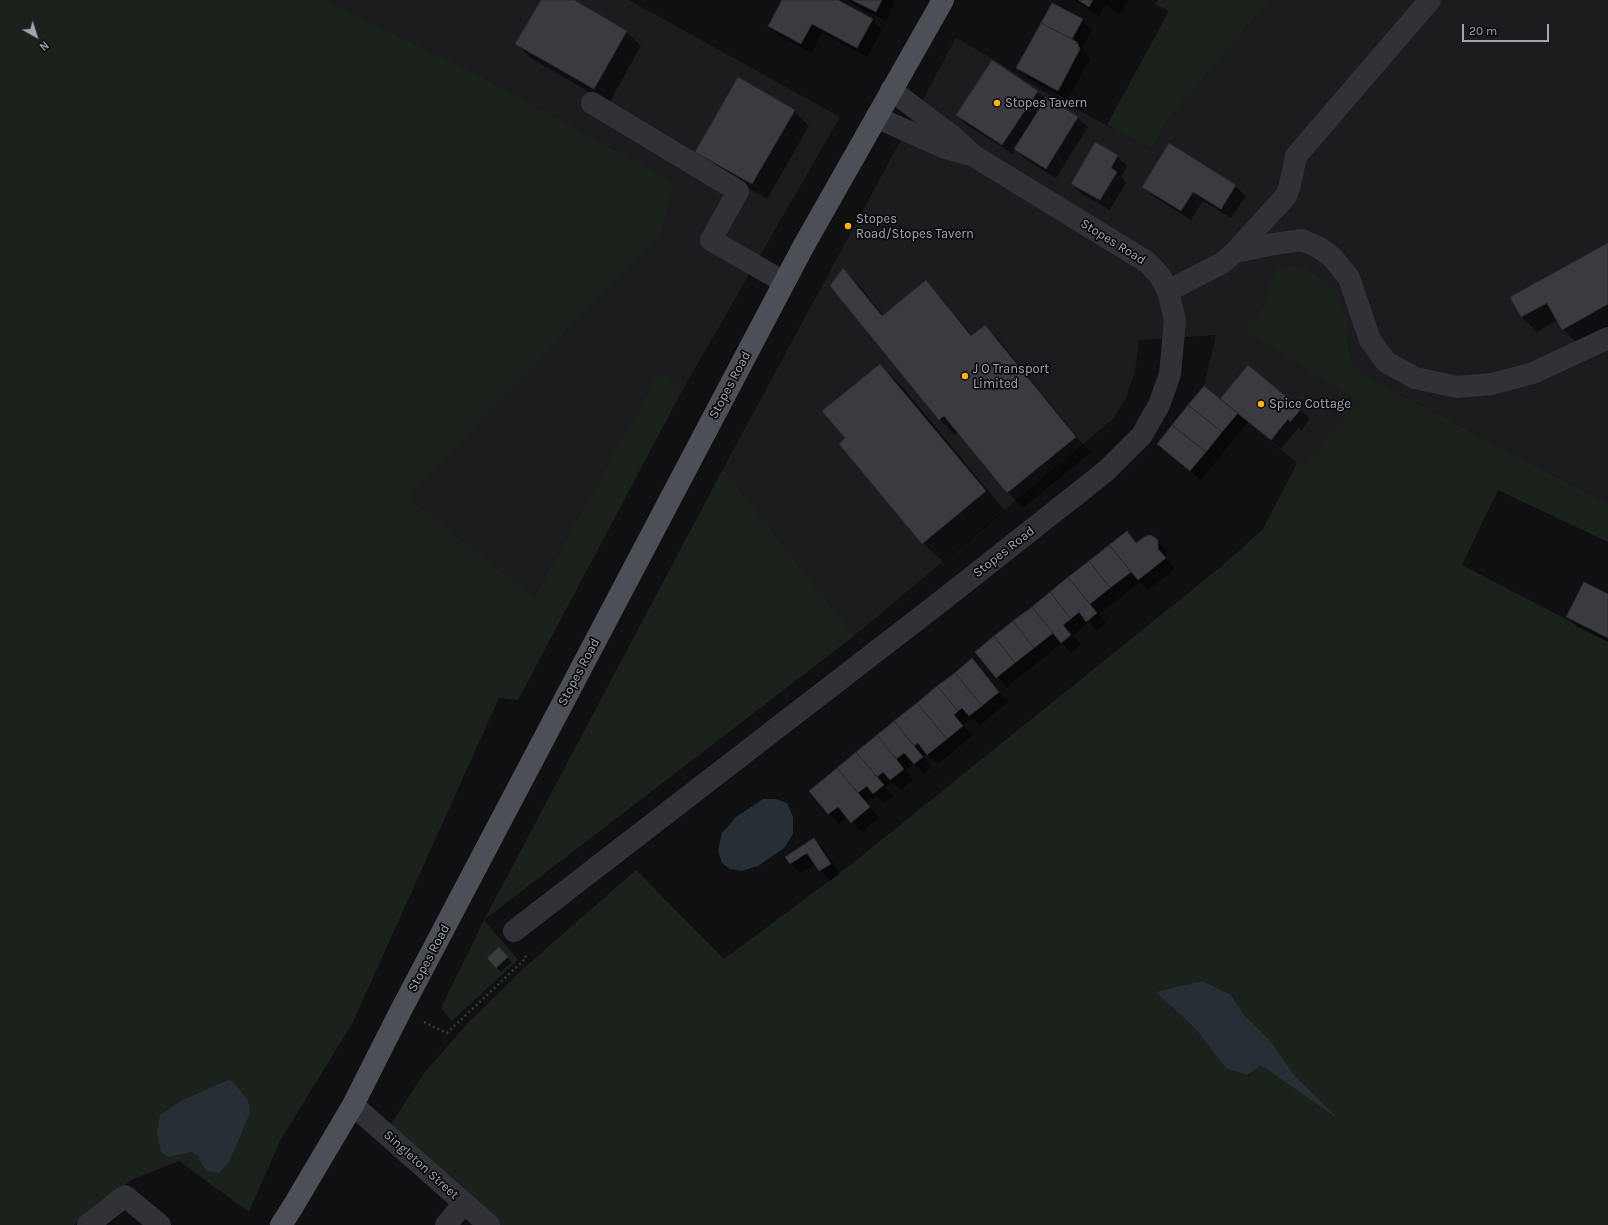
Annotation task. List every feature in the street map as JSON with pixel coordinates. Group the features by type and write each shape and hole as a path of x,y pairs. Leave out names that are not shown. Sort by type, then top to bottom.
{"main road":[{"name":"Stopes Road","path":"281,1225 354,1105 400,1012 806,240 943,0"}],"street":[{"path":"1168,291 1222,263 1236,252 1286,196 1290,185 1296,156 1430,0"},
{"name":"Stopes Road","path":"514,931 938,604 1106,471 1142,435 1160,405 1170,374 1175,320 1168,291 1160,276 1147,262 974,156 951,135 892,90"},
{"path":"592,103 738,191 711,240 784,282"},
{"name":"Stopes Road","path":"876,117 945,148 974,156"},
{"path":"1236,252 1302,240 1318,247 1332,257 1349,278 1370,340 1386,362 1415,378 1457,387 1492,384 1533,373 1608,338"},
{"name":"Singleton Street","path":"354,1105 488,1225"},
{"path":"88,1225 125,1196 160,1225"},
{"path":"446,1225 464,1203"}],"path":[{"path":"400,1012 447,1033 526,958 514,931"}],"shaded area":[{"path":"0,0 326,0 488,80 675,183 661,232 406,497 534,597 659,372 683,389 518,700 499,698 353,1022 280,1141 249,1212 179,1161 131,1180 74,1225 0,1225"},
{"path":"326,0 629,0 840,117 683,389 659,373 534,597 405,497 661,232 675,183 488,80"},
{"path":"1158,0 1269,0 1170,117 1151,149 1107,125 1169,11 1155,4"},
{"path":"1269,0 1608,0 1608,504 1358,372 1350,360 1347,319 1274,270 1263,305 1245,331 1359,402 1303,468 1204,386 1216,335 1139,340 1135,371 1126,398 1113,419 854,636 723,469 956,38 991,58 1041,90 1151,149 1170,117"},
{"path":"1293,266 1306,269 1322,279 1335,292 1347,319 1350,360 1358,372 1608,504 1608,542 1498,490 1462,565 1608,641 1608,1225 500,1225 388,1129 424,1073 466,1025 525,967 636,870 724,959 849,866 1223,565 1263,529 1297,463 1303,467 1359,402 1245,331 1263,305 1274,270"},
{"path":"723,469 854,636 484,920"},
{"path":"763,799 776,799 787,803 793,817 793,834 784,848 758,866 742,871 730,869 722,863 718,850 722,833 736,817"},
{"path":"484,920 518,960 452,1021 441,1008"},
{"path":"1202,981 1231,995 1244,1015 1271,1042 1293,1074 1337,1118 1261,1065 1247,1075 1226,1068 1196,1029 1156,992"},
{"path":"230,1079 248,1100 250,1113 229,1162 219,1173 207,1171 198,1156 192,1152 168,1157 161,1152 157,1134 160,1115 181,1101"}],"building":[{"path":"541,0 574,0 627,31 594,89 515,44"},
{"path":"782,0 838,0 873,19 857,48 812,24 801,44 768,26"},
{"path":"852,0 882,0 876,12"},
{"path":"1078,0 1093,0 1089,7"},
{"path":"1052,3 1083,19 1072,39 1041,23"},
{"path":"1041,23 1077,42 1080,49 1058,91 1016,68"},
{"name":"Stopes Tavern","path":"992,60 1038,91 1002,145 956,115"},
{"path":"738,77 795,110 752,184 695,152"},
{"path":"1047,97 1078,117 1046,169 1014,149"},
{"path":"1095,142 1118,155 1111,168 1117,172 1100,200 1071,184"},
{"path":"1169,143 1236,185 1221,209 1193,192 1181,211 1142,187"},
{"path":"1608,243 1608,304 1562,330 1547,303 1521,317 1510,297"},
{"name":"J O Transport Limited","path":"843,268 882,316 926,280 971,336 985,325 1076,437 1007,493 944,416 939,420 830,286"},
{"path":"880,364 986,491 922,544 839,444 845,438 822,411"},
{"name":"Spice Cottage","path":"1248,365 1301,409 1290,422 1288,419 1271,440 1220,399"},
{"path":"1204,386 1238,413 1222,432 1188,405"},
{"path":"1188,405 1222,432 1206,452 1172,425"},
{"path":"1172,425 1206,452 1190,471 1157,444"},
{"path":"1127,531 1136,543 1146,536 1151,535 1154,537 1158,540 1158,549 1166,558 1138,580 1109,545"},
{"path":"1109,545 1131,572 1110,588 1089,561"},
{"path":"1089,561 1110,588 1090,604 1068,577"},
{"path":"1068,577 1097,613 1086,622 1079,612 1071,619 1050,592"},
{"path":"1584,582 1608,594 1608,638 1566,617"},
{"path":"1050,592 1071,619 1063,625 1071,635 1061,643 1032,607"},
{"path":"1032,607 1053,633 1034,648 1013,621"},
{"path":"1013,621 1034,648 1015,663 994,636"},
{"path":"994,636 1015,663 996,678 975,652"},
{"path":"972,658 999,692 982,706 955,673"},
{"path":"955,673 982,706 969,716 962,708 958,711 937,686"},
{"path":"937,686 958,711 954,715 963,726 947,739 917,703"},
{"path":"917,703 947,739 927,755 918,743 914,746 894,721"},
{"path":"894,721 923,757 914,764 904,753 896,759 877,735"},
{"path":"877,735 904,769 890,780 883,772 877,777 856,752"},
{"path":"856,752 884,785 873,794 867,786 858,793 837,768"},
{"path":"837,768 870,807 851,823 838,807 828,814 809,791"},
{"path":"814,838 831,864 819,871 807,853 790,864 785,857"},
{"path":"499,947 508,957 496,968 487,958"}],"place":[{"name":"Stopes Tavern","path":"997,103"},
{"name":"Stopes Road/Stopes Tavern","path":"848,226"},
{"name":"J O Transport Limited","path":"965,376"},
{"name":"Spice Cottage","path":"1261,404"}]}
